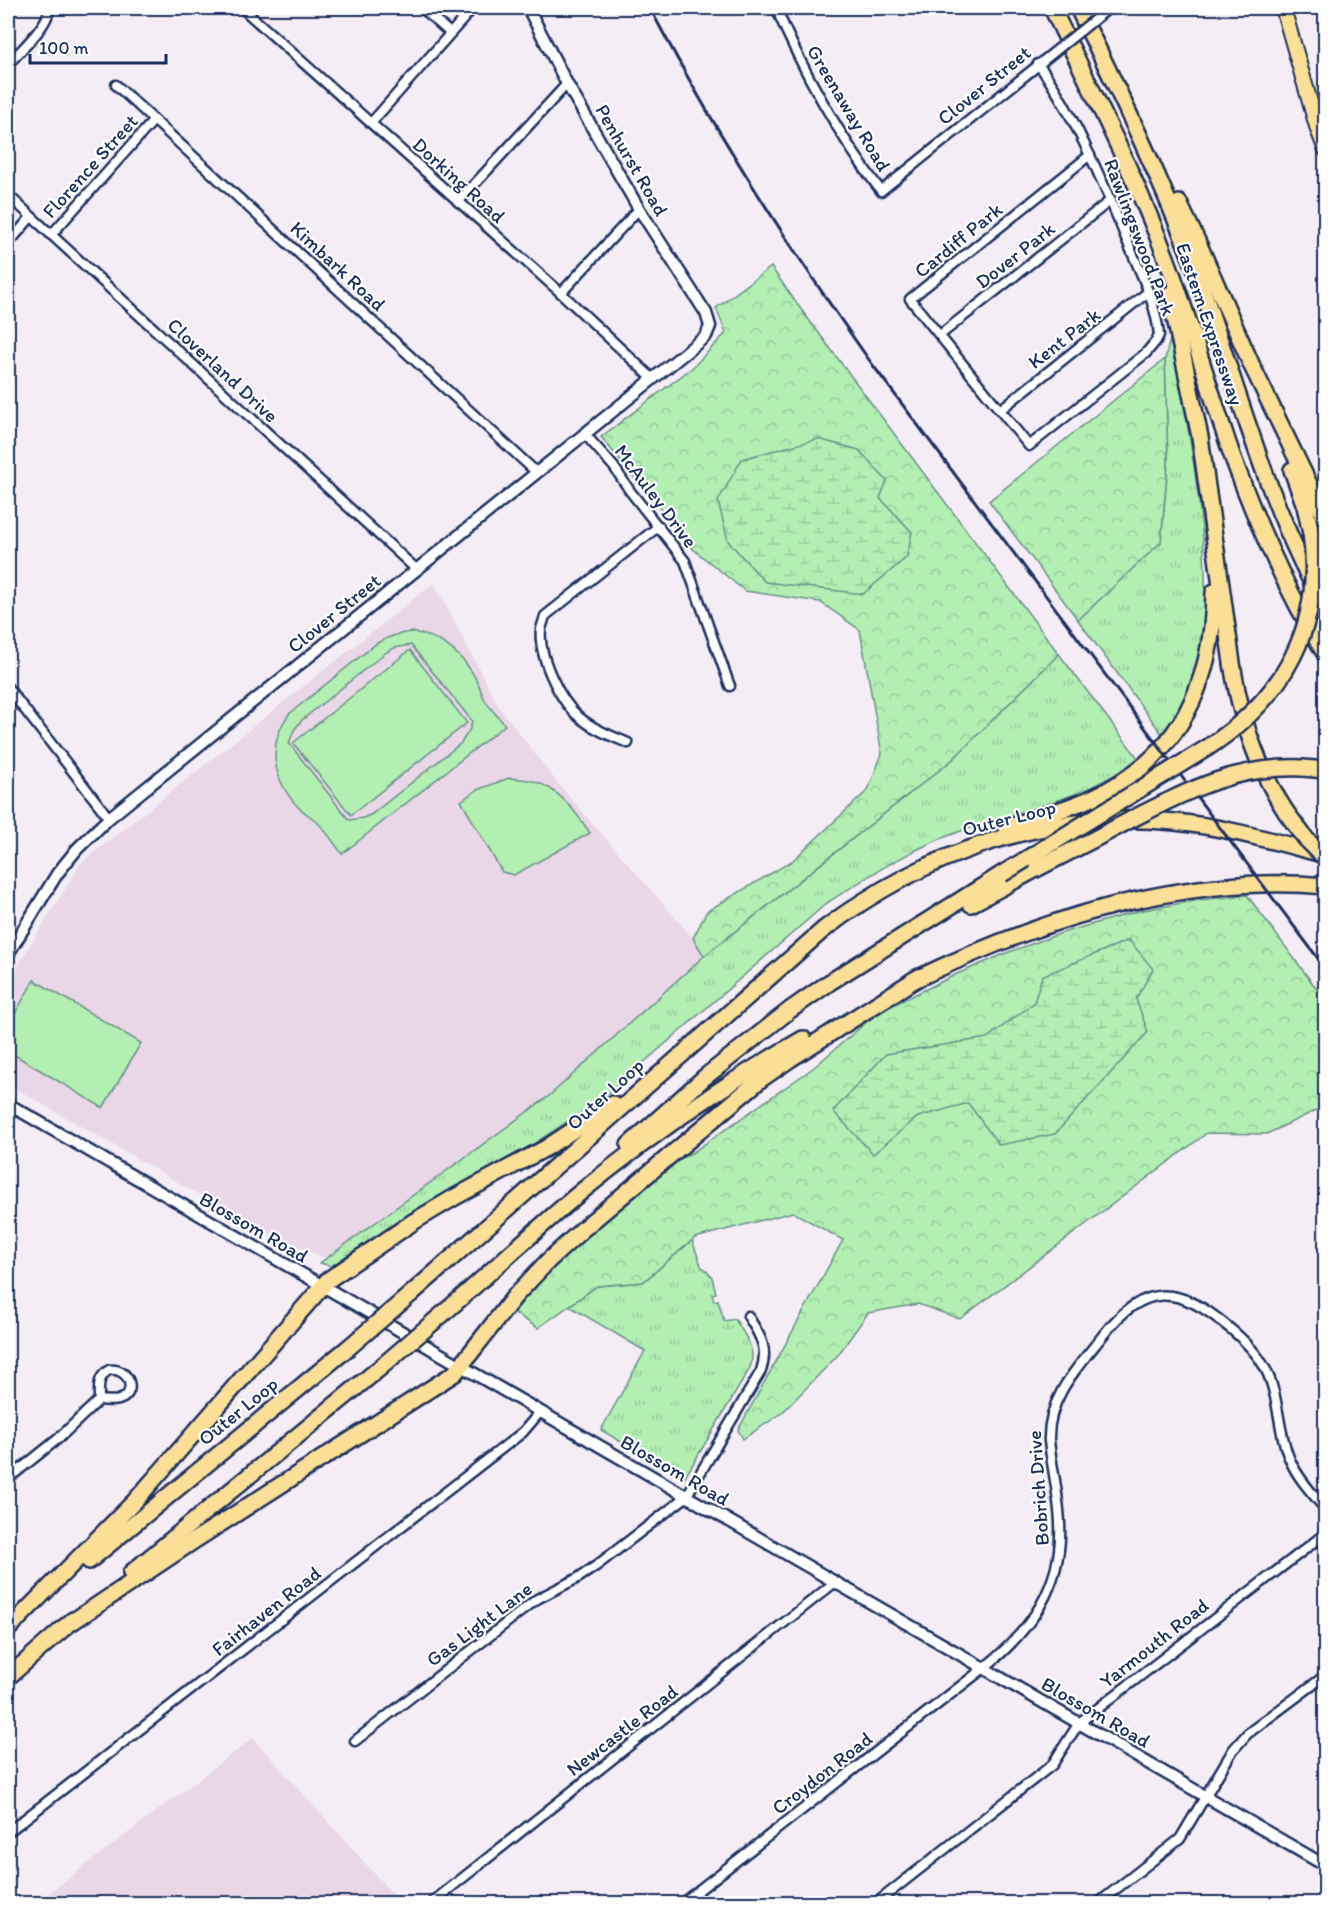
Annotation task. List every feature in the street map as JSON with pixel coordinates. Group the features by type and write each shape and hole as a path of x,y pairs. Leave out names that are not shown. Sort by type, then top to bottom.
{"highway":[{"name":"Eastern Expressway","path":"1052,8 1133,177 1170,269 1256,518 1287,586 1326,655"},
{"name":"Eastern Expressway","path":"1078,8 1129,113 1185,243 1274,501 1301,562 1326,609"},
{"path":"1129,113 1185,215 1252,366 1326,519"},
{"path":"1133,177 1159,256 1195,408 1233,672 1243,716 1253,749 1286,812 1306,839 1326,857"},
{"path":"8,1677 66,1626 445,1312 720,1064 798,1004 1002,874 1208,748 1242,723 1259,706 1288,666 1305,627 1313,585 1314,558 1311,532 1300,492 1252,366"},
{"path":"920,868 979,838 1099,795 1131,775 1168,741 1192,704 1208,658 1214,612 1213,529"},
{"path":"868,959 1038,868 1211,781 1257,770 1303,768 1326,770"},
{"name":"Outer Loop","path":"8,1629 348,1348 823,930 862,901 920,868 965,849 1029,831 1078,823 1127,820 1168,821 1209,827 1326,857"},
{"path":"545,1222 610,1170 731,1083 823,1027 920,977 980,951 1042,928 1139,901 1238,886 1271,884 1326,886"},
{"path":"66,1626 451,1375 461,1367 515,1296 548,1261 732,1102 790,1059 920,977"},
{"path":"8,1629 129,1508 322,1286 337,1273 413,1222 573,1132 674,1061"}],"main road":[{"path":"1283,8 1318,130 1326,150"}],"street":[{"path":"8,64 44,23 49,14 49,8"},
{"name":"Dorking Road","path":"242,8 561,293 653,379"},
{"path":"422,8 450,33"},
{"path":"371,123 473,8"},
{"name":"Penhurst Road","path":"528,8 567,84 639,209 706,313 710,326"},
{"name":"Greenaway Road","path":"776,8 798,56 823,100 853,152 881,191"},
{"name":"Clover Street","path":"881,191 1109,8"},
{"name":"Rawlingswood Park","path":"1029,446 1146,353 1156,341 1158,329 1148,292 1111,200 1064,103 1041,63"},
{"path":"458,202 567,84"},
{"name":"Kimbark Road","path":"116,85 536,472"},
{"name":"Florence Street","path":"51,235 154,120"},
{"name":"Cardiff Park","path":"1029,446 910,299 1090,155"},
{"name":"Cloverland Drive","path":"8,195 416,569"},
{"name":"Dover Park","path":"940,336 1111,200"},
{"path":"561,293 639,209"},
{"path":"8,244 32,217"},
{"name":"Kent Park","path":"1000,410 1148,292"},
{"name":"Clover Street","path":"8,954 57,873 77,849 110,818 584,433 700,342 706,336 710,326"},
{"name":"McAuley Drive","path":"584,433 614,467 630,491 686,561 730,686"},
{"path":"628,742 601,731 578,716 555,686 544,655 541,629 545,616 659,526"},
{"path":"8,688 110,818"},
{"name":"Blossom Road","path":"8,1104 1326,1866"},
{"name":"Bobrich Drive","path":"984,1668 1007,1649 1025,1629 1040,1607 1057,1567 1060,1524 1048,1429 1056,1399 1107,1330 1131,1305 1161,1296 1183,1298 1194,1302 1218,1318 1248,1345 1258,1356 1271,1381 1290,1461 1326,1510"},
{"path":"686,1497 762,1371 765,1358 764,1346 748,1316"},
{"path":"8,1479 59,1438 99,1400"},
{"name":"Fairhaven Road","path":"8,1832 514,1439 531,1425 540,1412"},
{"name":"Gas Light Lane","path":"355,1741 537,1599 596,1566 686,1497"},
{"name":"Yarmouth Road","path":"875,1904 1052,1764 1079,1723 1326,1533"},
{"name":"Newcastle Road","path":"430,1904 834,1583"},
{"name":"Croydon Road","path":"681,1904 984,1668"},
{"path":"1097,1904 1180,1839 1233,1750 1247,1734 1326,1675"}],"shaded area":[{"path":"434,583 499,707 559,785 693,938 704,956 549,1096 325,1258 253,1226 8,1084 8,982 81,863"},
{"path":"253,1738 401,1903 36,1903"}],"green space":[{"path":"771,267 1059,654 952,760 704,956 693,938 707,911 792,861 868,790 882,754 860,630 820,602 745,591 693,549 601,437 693,367 726,333 716,308"},
{"path":"1170,339 1197,483 1203,541 1206,613 1204,639 1194,677 1177,712 1162,734 1078,620 1161,542 1168,463 1165,359"},
{"path":"1165,359 1168,463 1161,542 1078,620 989,501"},
{"path":"818,439 859,450 887,481 880,498 912,532 907,557 863,594 765,582 728,541 718,501 742,459"},
{"path":"411,632 432,637 458,655 472,672 486,702 505,725 342,854 320,825 289,797 278,774 275,750 277,738 289,714 377,643","holes":["411,645 472,721 461,743 372,814 349,820 289,743 294,730 302,720 385,653 394,648"]},
{"path":"410,650 467,723 351,815 293,743"},
{"path":"1059,654 1138,758 1097,784 1075,794 943,838 908,854 859,882 827,903 603,1098 535,1143 418,1208 331,1266 320,1263 549,1096 704,956 952,760"},
{"path":"509,778 533,781 551,789 573,809 590,833 514,875 502,872 461,801 477,790"},
{"path":"1247,895 1325,1000 1325,1106 1267,1134 1207,1133 960,1319 918,1304 868,1313 838,1355 782,1413 743,1439 738,1430 843,1240 793,1212 695,1238 643,1282 597,1286 538,1328 511,1311 540,1276 664,1167 693,1152 813,1068 877,1013 957,974 1062,933 1138,911 1199,900"},
{"path":"1129,940 1153,969 1136,999 1148,1032 1055,1134 999,1145 968,1103 918,1117 873,1154 833,1111 886,1054 987,1038 1034,1003 1042,976"},
{"path":"34,980 141,1043 103,1108 8,1051 8,1026"},
{"path":"692,1240 702,1268 712,1277 716,1293 712,1294 714,1301 718,1300 724,1321 735,1319 749,1343 752,1356 749,1370 684,1479 601,1430 645,1351 569,1306 597,1286 643,1282"}],"railway":[{"path":"650,8 755,190 812,278 872,364 1326,969"}]}
